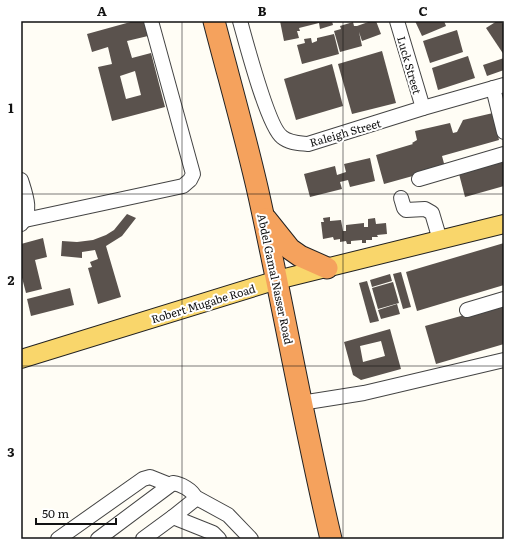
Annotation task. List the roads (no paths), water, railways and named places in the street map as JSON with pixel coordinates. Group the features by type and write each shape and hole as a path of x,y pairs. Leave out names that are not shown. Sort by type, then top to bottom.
{"highway":[{"name":"Abdel Gamal Nasser Road","path":"214,21 263,215 301,403 331,539"},
{"path":"263,215 290,249 300,256 327,268"}],"main road":[{"name":"Robert Mugabe Road","path":"21,359 277,280 504,224"}],"street":[{"path":"23,222 183,186 190,180 193,174 151,21"},
{"name":"Raleigh Street","path":"240,21 265,103 275,129 281,137 291,142 308,144 423,108 499,87"},
{"name":"Luck Street","path":"397,21 423,108"},
{"path":"499,87 504,132"},
{"path":"419,179 504,154"},
{"path":"21,180 28,209 23,222"},
{"path":"401,198 406,210 425,209 432,212 440,240"},
{"path":"467,310 504,299"},
{"path":"301,403 364,394 504,360"},
{"path":"58,539 143,479 150,477 170,485"},
{"path":"98,539 173,483 178,484 193,493 195,497 228,515 251,539"},
{"path":"143,539 173,518 193,501 195,497"},
{"path":"173,518 212,532 219,539"}]}
